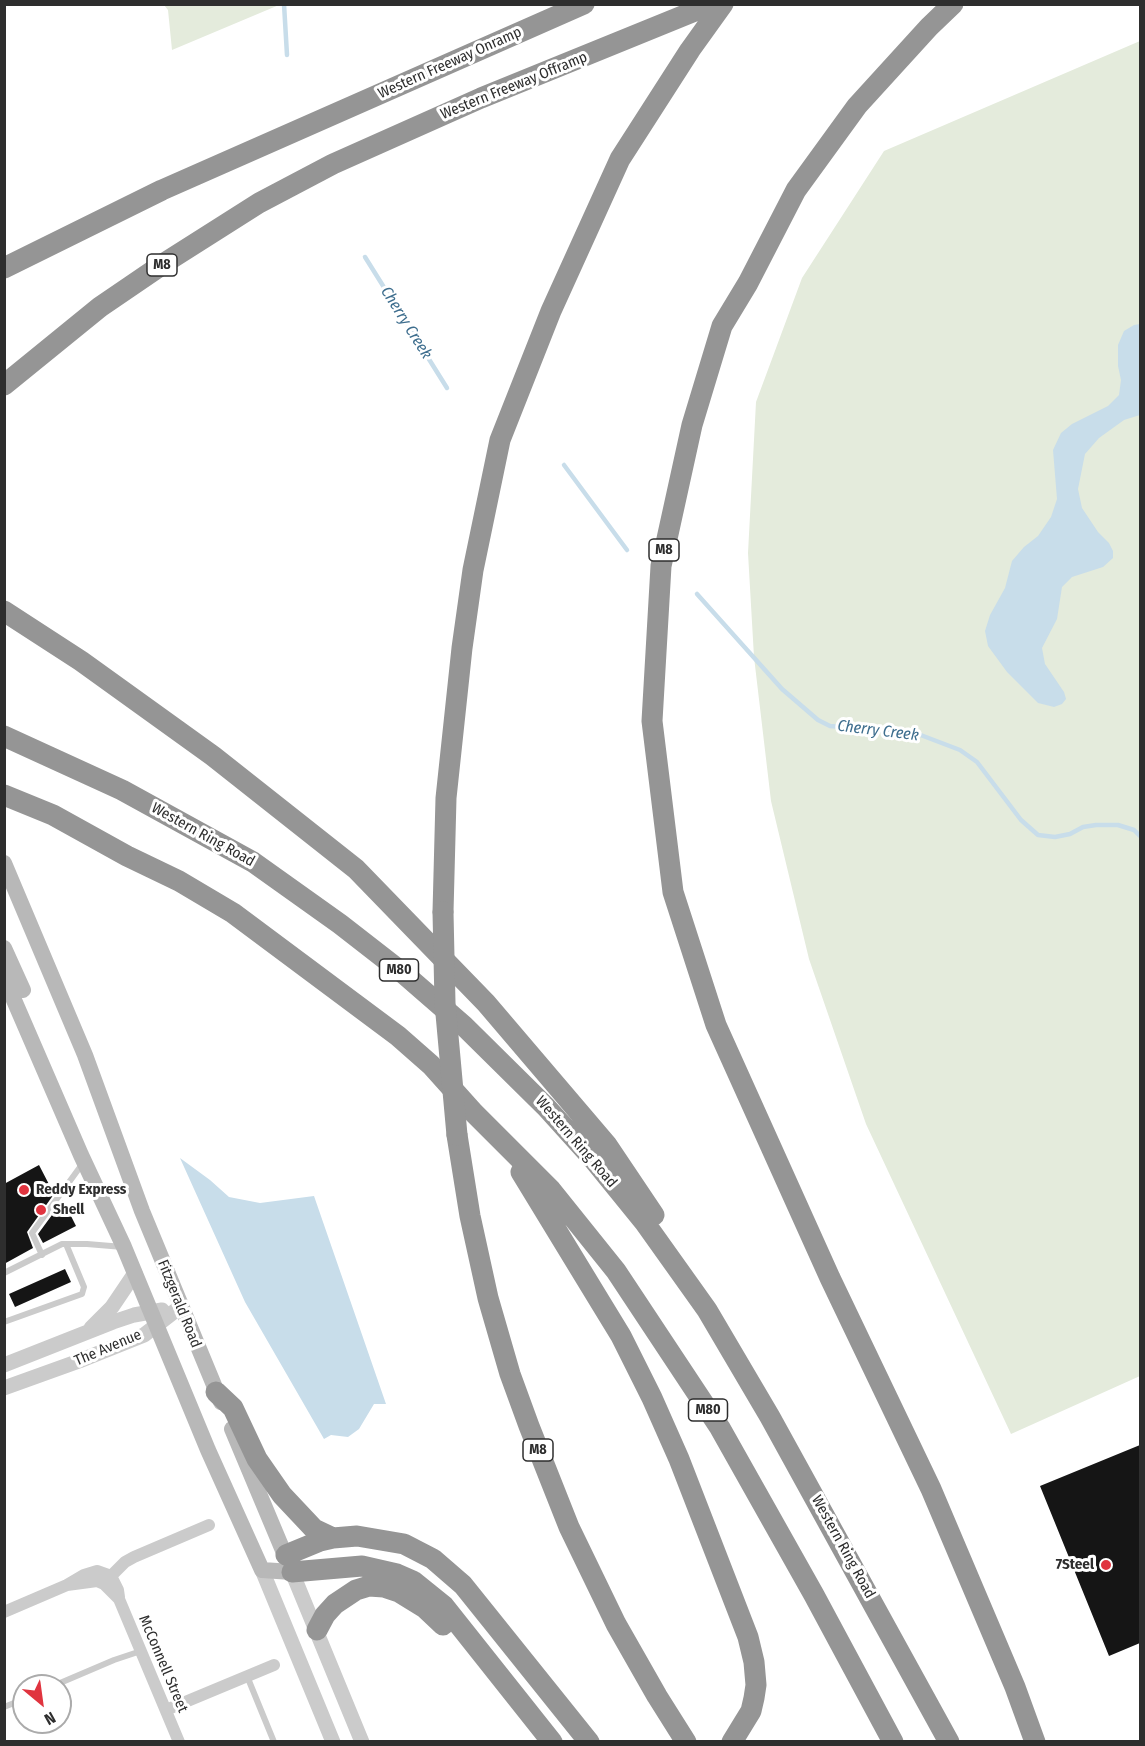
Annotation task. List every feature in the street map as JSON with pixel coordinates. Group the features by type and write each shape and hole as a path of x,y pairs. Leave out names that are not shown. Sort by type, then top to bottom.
{"highway":[{"name":"Western Freeway Onramp","path":"4,268 162,190 584,4"},
{"name":"M8","path":"686,1741 616,1624 569,1527 510,1374 488,1298 470,1216 457,1136 445,1003 443,912 446,798 462,648 473,570 501,441 551,311 620,159 690,50 723,4"},
{"name":"M8","path":"953,4 857,106 796,190 748,283 722,326 692,425 661,566 652,721 673,892 716,1025 830,1278 931,1489 1015,1687 1035,1742"},
{"name":"Western Freeway Offramp","path":"4,385 100,307 259,203 333,164 482,98 704,8"},
{"path":"4,611 81,662 213,756 356,869 486,1003 607,1145 666,1233 708,1310"},
{"name":"Western Ring Road","path":"4,736 123,790 253,862 340,924 403,973 464,1026 546,1107 593,1159 645,1223 708,1310 782,1437 949,1742"},
{"name":"M80","path":"4,795 53,815 127,856 179,880 233,913 398,1036 430,1065 551,1190 616,1271 732,1449 814,1595 892,1742"},
{"path":"474,1113 524,1176 573,1254 621,1336 679,1459 748,1637 754,1662 756,1685 751,1711 732,1742"},
{"path":"216,1392 233,1408 257,1459 282,1495 314,1528 333,1538"},
{"path":"289,1563 310,1544 333,1538 357,1536 404,1544 433,1559 463,1585 589,1742"},
{"path":"289,1563 362,1566 398,1574 413,1581 444,1606 552,1742"},
{"path":"317,1630 325,1615 344,1596 369,1586 384,1587 399,1592 425,1608 491,1667"}],"main road":[{"name":"Fitzgerald Road","path":"4,863 85,1055 141,1211 180,1307 289,1563"},
{"path":"4,948 42,1036 82,1158"},
{"name":"Fitzgerald Road","path":"4,977 82,1158 135,1273 208,1450 262,1570"},
{"path":"262,1570 289,1563"}],"street":[{"name":"The Avenue","path":"84,1334 112,1307 135,1273"},
{"name":"The Avenue","path":"4,1365 134,1316 154,1318 180,1307"},
{"name":"The Avenue","path":"4,1388 144,1335 154,1318"},
{"path":"4,1612 68,1585 107,1580 125,1562 134,1557 209,1525"},
{"name":"Fitzgerald Road","path":"289,1563 362,1742"},
{"name":"Fitzgerald Road","path":"262,1570 333,1742"},
{"name":"McConnell Street","path":"107,1580 119,1599 179,1742"},
{"path":"166,1710 274,1665"}],"lane":[{"path":"42,1255 32,1233 82,1158"},
{"path":"4,1274 64,1244 123,1247"},
{"path":"4,1322 82,1293 84,1287 64,1244"},
{"path":"72,1678 114,1660 141,1652"},
{"path":"247,1676 274,1742"}],"green space":[{"path":"164,5 279,5 172,50 168,10"},
{"path":"1140,41 1140,1376 1011,1434 866,1124 809,959 771,801 754,657 748,553 756,402 802,278 884,151"}],"water":[{"path":"1140,324 1140,415 1124,420 1099,438 1085,454 1078,489 1082,508 1098,532 1109,543 1113,551 1113,558 1103,567 1072,577 1062,587 1057,619 1042,648 1045,664 1064,692 1066,699 1062,704 1054,707 1038,703 1007,672 988,646 985,631 990,615 1005,588 1012,561 1038,536 1051,517 1057,499 1053,450 1061,433 1072,424 1108,406 1119,395 1121,380 1118,345 1124,331"},
{"path":"180,1158 229,1197 260,1203 314,1196 386,1404 374,1404 359,1429 348,1437 331,1435 324,1439 245,1302"}],"building":[{"path":"39,1165 54,1194 27,1232 33,1248 4,1264 4,1184"},
{"path":"63,1200 76,1226 43,1243 38,1234"},
{"path":"65,1269 71,1282 15,1307 9,1294"},
{"name":"7Steel","path":"1140,1445 1140,1643 1109,1656 1040,1486"}],"waterway":[{"name":"Cherry Creek","path":"284,4 287,55"},
{"name":"Cherry Creek","path":"365,257 447,388"},
{"name":"Cherry Creek","path":"564,465 627,550"},
{"name":"Cherry Creek","path":"697,594 782,689 818,720 830,726 918,734 960,750 977,762 1021,820 1038,835 1055,837 1070,834 1083,827 1118,825 1134,830 1140,836"}],"place":[{"name":"Reddy Express","path":"24,1190"},
{"name":"Shell","path":"41,1210"},
{"name":"7Steel","path":"1106,1565"}]}
